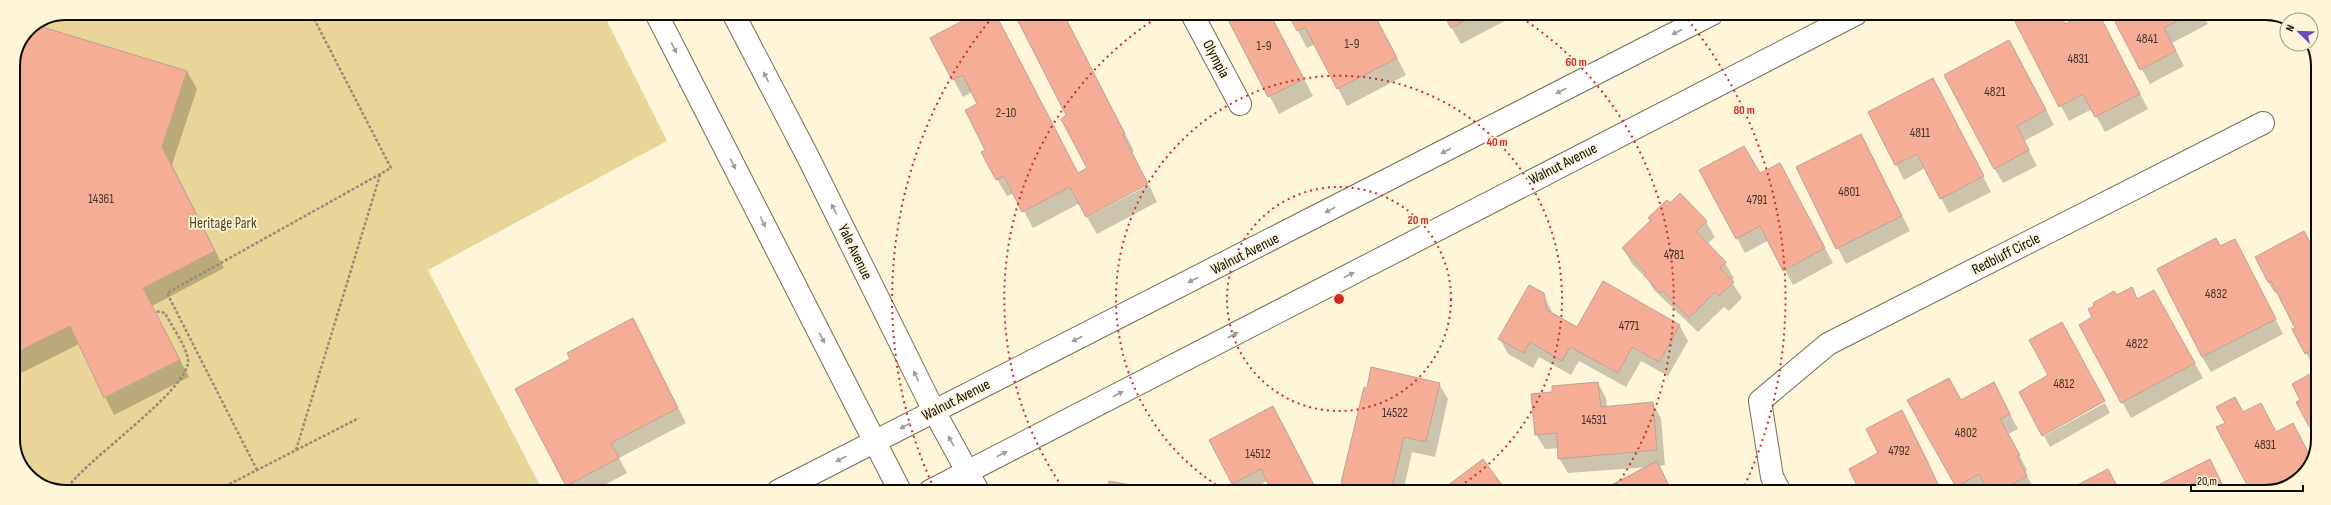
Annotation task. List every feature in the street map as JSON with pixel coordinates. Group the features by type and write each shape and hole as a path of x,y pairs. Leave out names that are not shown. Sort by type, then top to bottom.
{"main road":[{"path":"660,20 876,441 897,485"},
{"name":"Yale Avenue","path":"737,20 807,155 934,411 975,485"},
{"name":"Olympia","path":"1195,20 1240,104"},
{"name":"Walnut Avenue","path":"790,485 1235,259 1700,20"},
{"name":"Walnut Avenue","path":"942,485 1844,20"},
{"name":"Redbluff Circle","path":"1776,485 1772,477 1760,401 1828,344 2263,123"}],"path":[{"path":"256,470 167,294 391,168 315,20"},
{"path":"296,450 380,175"},
{"path":"71,485 91,463 165,398 185,371 188,360 185,352 165,313 155,311"},
{"path":"227,485 359,418"}],"green space":[{"name":"Heritage Park","path":"66,20 606,20 667,141 428,270 540,485 66,485 57,484 43,479 26,462 20,442 20,66 21,57 28,41 41,28 57,21"}],"building":[{"path":"964,20 999,20 1078,173 1087,168 1061,119 1066,115 1018,20 1067,20 1125,134 1123,135 1148,184 1086,217 1070,187 1022,212 1004,176 996,180 981,152 985,150 965,110 977,104 963,75 952,80 930,38"},
{"path":"1228,20 1273,20 1304,79 1268,97"},
{"path":"1291,20 1377,20 1397,58 1337,89 1305,27 1297,31"},
{"path":"1446,20 1466,20 1451,28"},
{"path":"2014,20 2063,20 2065,24 2073,20 2102,20 2140,94 2095,117 2083,94 2059,107"},
{"path":"2114,20 2179,20 2164,28 2176,51 2140,70"},
{"path":"43,27 187,71 162,147 215,251 143,288 180,360 104,398 70,326 20,351 20,66 21,57 28,41"},
{"path":"2009,40 2046,110 2017,126 2029,150 1994,169 1944,75"},
{"path":"1933,78 1984,176 1940,199 1917,154 1895,165 1868,112"},
{"path":"1861,134 1902,216 1836,249 1796,167"},
{"path":"1744,146 1760,173 1780,163 1825,248 1783,271 1760,226 1736,239 1699,170"},
{"path":"1680,193 1707,221 1696,231 1726,262 1720,268 1734,282 1719,296 1715,292 1689,318 1663,291 1660,293 1644,275 1646,273 1622,248 1651,220 1648,218 1667,200 1670,203"},
{"path":"2304,231 2311,244 2311,350 2305,354 2292,329 2295,328 2271,281 2268,282 2255,257"},
{"path":"2216,238 2220,246 2235,239 2276,319 2202,357 2157,269"},
{"path":"1603,281 1680,325 1659,362 1632,347 1618,373 1570,347 1562,361 1530,342 1524,353 1498,339 1529,285 1544,293 1547,310 1577,327"},
{"path":"2132,287 2137,299 2154,290 2195,363 2121,403 2079,325 2092,317 2088,309 2094,306 2093,303 2114,291 2117,295"},
{"path":"633,318 678,408 611,443 619,458 565,485 515,389 570,359 567,353"},
{"path":"2062,322 2105,401 2042,436 2019,392 2048,375 2029,340"},
{"path":"1371,367 1440,383 1426,442 1404,437 1393,485 1350,485 1341,483 1364,387 1367,388"},
{"path":"2311,373 2311,430 2296,402 2300,400 2292,384"},
{"path":"1949,378 1961,400 1994,382 2010,414 2000,419 2020,455 2017,456 2027,476 2011,485 1985,485 1979,474 1960,485 1955,485 1907,400"},
{"path":"1598,382 1601,407 1653,402 1657,450 1558,459 1557,433 1535,435 1531,394 1552,392 1552,386"},
{"path":"2235,397 2243,412 2261,403 2276,432 2293,423 2308,453 2305,462 2293,475 2279,483 2247,485 2216,427 2225,423 2216,407"},
{"path":"1273,406 1314,485 1269,485 1261,469 1232,484 1209,440"},
{"path":"1902,410 1939,485 1857,485 1849,469 1878,453 1866,429"},
{"path":"1483,459 1502,485 1448,485"},
{"path":"2210,459 2223,485 2158,485"},
{"path":"1657,461 1669,485 1611,485"},
{"path":"2108,469 2116,485 2077,485"},
{"path":"1109,481 1131,485 1108,485"}]}
